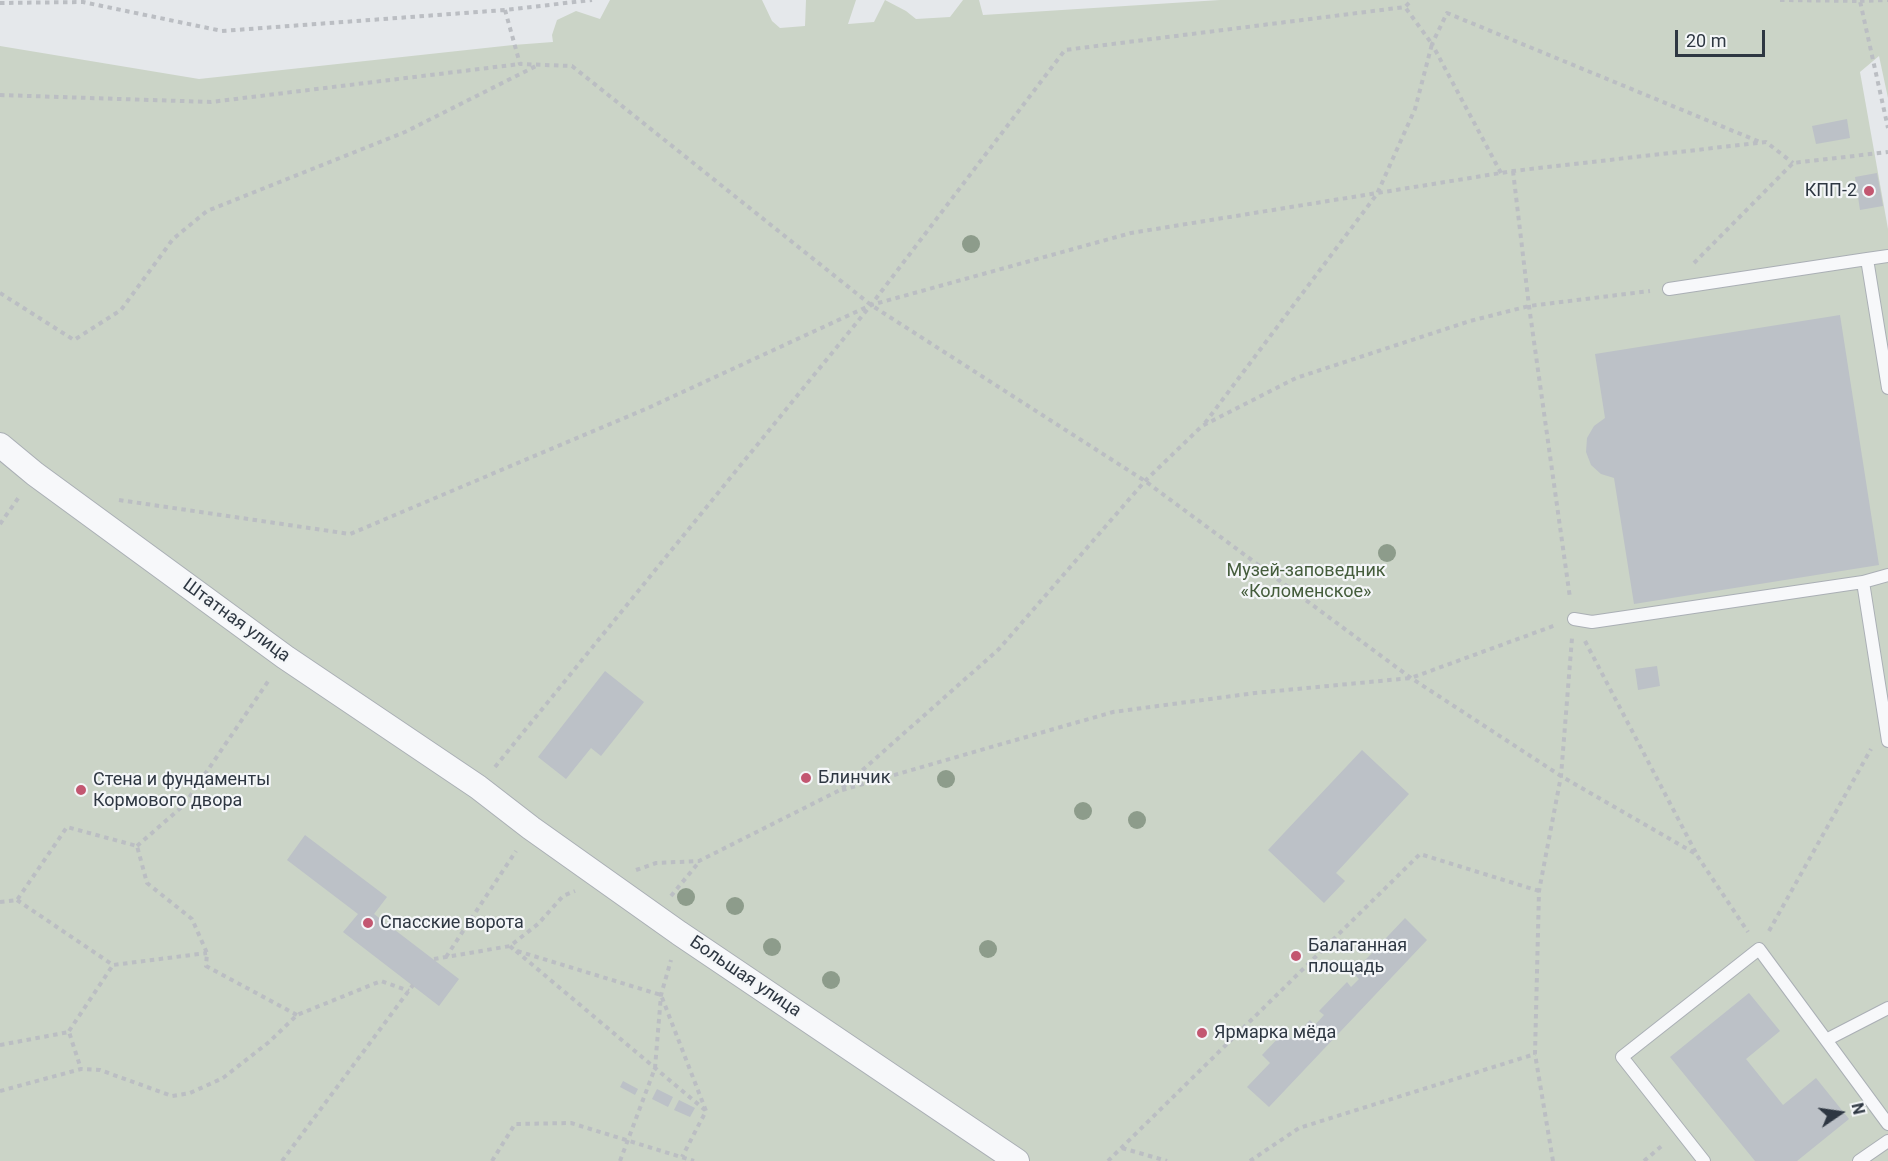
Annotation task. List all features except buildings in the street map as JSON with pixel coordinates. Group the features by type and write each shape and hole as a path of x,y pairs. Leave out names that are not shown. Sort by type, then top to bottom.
{"street":[{"name":"Штатная улица","path":"0,445 35,474 285,657 478,788"},
{"name":"Большая улица","path":"478,788 679,933 1017,1161"}],"lane":[{"path":"1669,289 1888,256"},
{"path":"1867,259 1888,388"},
{"path":"1574,619 1592,622 1863,582 1888,575"},
{"path":"1863,582 1888,741"},
{"path":"1704,1161 1622,1057 1759,949 1888,1124"},
{"path":"1826,1041 1888,1008"},
{"path":"1860,1161 1888,1141"}],"path":[{"path":"0,3 83,2 222,31 505,10 592,0"},
{"path":"478,788 871,305 1065,50 1405,7 1412,0"},
{"path":"1780,0 1888,0"},
{"path":"1861,1 1888,125"},
{"path":"1405,7 1431,44 1502,173"},
{"path":"505,10 520,64"},
{"path":"840,790 999,650 1145,481 1202,426 1377,194 1415,109 1431,44 1447,13 1761,142"},
{"path":"0,95 211,102 520,64 572,66 871,305 1145,481 1411,678 1561,776 1696,854"},
{"path":"0,292 74,340 121,310 173,239 207,211 405,132 538,64"},
{"path":"117,500 350,534 648,408 871,305 1131,233 1513,171 1761,142 1766,142 1793,163"},
{"path":"1202,426 1296,378 1470,321 1528,306 1669,289 1793,163 1888,152"},
{"path":"1513,171 1528,306 1574,619 1561,776 1539,891 1535,1054 1553,1161"},
{"path":"0,524 35,474"},
{"path":"512,948 563,896 656,863 699,861 840,790 1113,712 1255,693 1411,678 1574,619"},
{"path":"1574,619 1696,854 1759,949 1885,723"},
{"path":"137,846 184,805 285,657"},
{"path":"18,900 67,827 137,846"},
{"path":"446,957 531,828"},
{"path":"137,846 147,883 192,919 207,953 206,966 297,1015"},
{"path":"1108,1161 1420,854 1539,891"},
{"path":"656,915 699,861"},
{"path":"0,902 18,900 113,965 207,953"},
{"path":"620,1161 655,1068 661,995 679,933"},
{"path":"512,948 706,1111"},
{"path":"434,959 512,948 661,995"},
{"path":"0,1045 69,1032 113,965"},
{"path":"0,1091 81,1069 100,1070 172,1096 190,1093 223,1078 269,1042 297,1015 381,981 409,991"},
{"path":"282,1161 413,985"},
{"path":"661,995 706,1111 682,1157"},
{"path":"69,1032 81,1069"},
{"path":"1250,1161 1299,1128 1535,1054"},
{"path":"492,1161 515,1124 571,1123 694,1161"},
{"path":"1121,1148 1167,1161"}],"green space":[{"name":"Музей-заповедник «Коломенское»","path":"610,0 762,0 772,21 780,28 805,26 806,0 856,0 848,24 874,22 885,0 916,19 950,17 963,0 979,0 983,15 1220,0 1888,0 1888,98 1879,56 1860,72 1888,229 1888,1161 0,1161 0,46 199,79 553,42 552,35 557,20 576,11 600,19"}],"place":[{"name":"КПП-2","path":"1869,191"},
{"name":"Блинчик","path":"806,778"},
{"name":"Стена и фундаменты Кормового двора","path":"81,790"},
{"name":"Спасские ворота","path":"368,923"},
{"name":"Балаганная площадь","path":"1296,956"},
{"name":"Ярмарка мёда","path":"1202,1033"}]}
